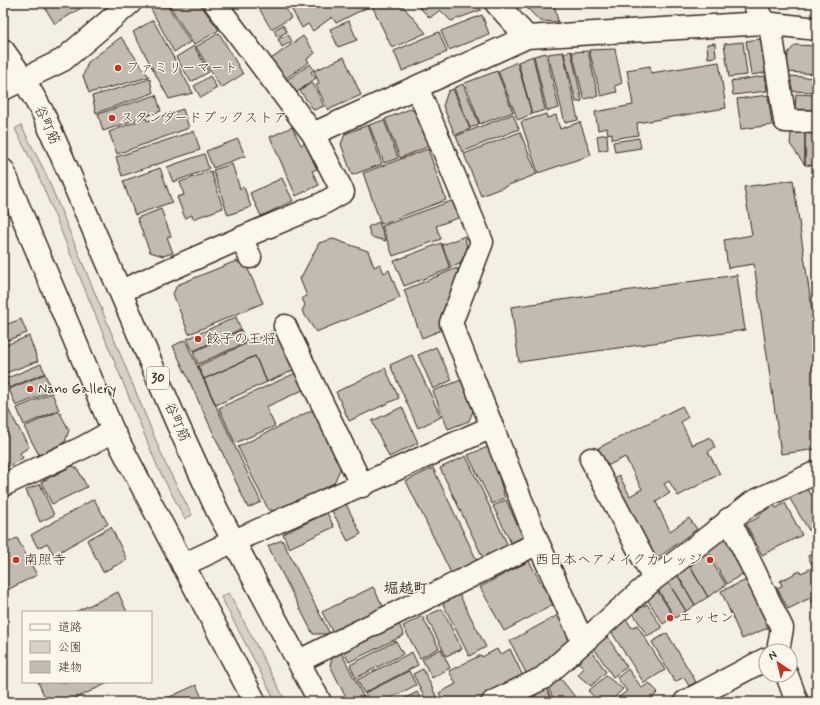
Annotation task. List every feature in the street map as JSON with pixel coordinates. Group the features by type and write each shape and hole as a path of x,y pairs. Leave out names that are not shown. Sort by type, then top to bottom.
{"street":[{"path":"3,89 63,60 130,3"},
{"path":"121,291 322,204 343,192 313,134 215,3"},
{"path":"496,3 527,37"},
{"path":"754,3 767,24 785,121 817,122"},
{"path":"313,134 527,37 767,24 817,29"},
{"name":"谷町筋","path":"3,50 24,80 42,113 121,291 177,423 217,510 320,702"},
{"path":"417,87 482,242 450,323 538,542 583,642"},
{"path":"3,170 113,431 255,702"},
{"path":"241,238 250,257"},
{"path":"285,326 362,486"},
{"path":"183,565 492,427"},
{"path":"3,485 84,447 113,431"},
{"path":"590,459 654,579"},
{"path":"493,702 543,678 654,579 753,502 817,472"},
{"path":"730,519 782,628 779,643"},
{"path":"298,661 538,542"},
{"path":"685,702 758,663"},
{"path":"789,683 797,702"}],"green space":[{"path":"21,125 45,172 166,465 192,515 185,519 158,468 37,172 15,129"},
{"path":"229,593 286,702 276,702 221,597"}],"building":[{"path":"42,3 89,3 55,24"},
{"path":"159,3 166,3 190,42 174,52 151,9"},
{"path":"168,3 199,3 219,30 194,45"},
{"path":"256,3 283,3 291,18 271,29"},
{"path":"288,3 367,3 370,6 336,23 332,17 313,31 308,24 302,28"},
{"path":"375,3 400,3 426,33 392,48 373,8"},
{"path":"415,3 475,3 481,10 451,21 440,10 430,18"},
{"path":"554,3 558,22 540,21 523,4"},
{"path":"482,15 489,34 449,50 441,31"},
{"path":"153,20 193,93 169,99 133,32"},
{"path":"349,21 357,40 338,47 330,29"},
{"path":"283,25 287,32 277,37 274,30"},
{"path":"439,32 447,52 402,71 394,51"},
{"path":"219,33 243,74 221,88 196,47"},
{"path":"288,35 292,41 282,47 278,39"},
{"path":"303,36 315,53 307,59 309,62 285,79 271,59"},
{"path":"121,37 149,77 89,93 83,76 88,62"},
{"path":"759,39 766,46 770,72 751,75 746,41"},
{"path":"743,42 747,75 729,77 724,44"},
{"path":"715,43 716,57 708,58 707,44"},
{"path":"795,45 817,46 817,74 787,72 788,53"},
{"path":"194,46 209,72 191,82 176,57"},
{"path":"615,49 622,83 615,86 617,92 601,96 589,50"},
{"path":"571,51 582,101 576,102 564,53"},
{"path":"588,51 598,96 584,99 572,52"},
{"path":"563,52 578,120 565,123 548,54"},
{"path":"546,53 559,108 547,111 534,56"},
{"path":"533,56 545,110 532,114 518,62"},
{"path":"344,57 361,95 328,110 316,85 319,83 314,71"},
{"path":"517,62 532,114 518,120 498,71"},
{"path":"719,62 726,108 637,123 638,135 612,139 612,133 608,134 607,128 598,130 595,112 633,105 627,70 650,66 651,73"},
{"path":"310,64 314,70 311,72 316,78 296,93 287,80"},
{"path":"497,71 513,112 480,124 465,83"},
{"path":"210,76 217,88 201,98 194,86"},
{"path":"765,76 767,91 733,95 731,81"},
{"path":"789,76 817,78 817,92 788,91"},
{"path":"150,79 153,93 96,113 92,96"},
{"path":"312,82 324,106 314,110 300,91"},
{"path":"463,84 479,124 470,128 454,88"},
{"path":"453,89 470,129 455,135 443,106 448,91"},
{"path":"796,94 817,95 817,110 795,109"},
{"path":"156,95 161,111 103,131 98,114"},
{"path":"768,95 772,125 741,129 737,99"},
{"path":"183,109 189,128 117,154 109,132 146,118 147,121"},
{"path":"410,109 420,114 432,145 400,158 385,119"},
{"path":"513,114 519,129 462,152 456,136"},
{"path":"546,114 547,118 556,115 560,129 580,122 591,155 538,173 521,122"},
{"path":"384,120 398,158 384,163 369,125"},
{"path":"368,125 382,164 352,175 341,144 345,134"},
{"path":"292,127 301,145 305,143 317,169 312,171 319,185 296,196 270,137"},
{"path":"194,131 200,150 122,176 116,157"},
{"path":"520,132 537,174 481,196 464,154"},
{"path":"791,133 805,133 805,165 790,144"},
{"path":"805,133 817,133 817,166 805,165"},
{"path":"607,134 608,149 599,151 597,136"},
{"path":"639,138 641,148 615,152 613,142"},
{"path":"238,139 245,156 213,168 206,151"},
{"path":"428,149 446,200 381,224 363,173"},
{"path":"204,154 209,169 173,182 167,167"},
{"path":"232,164 240,189 244,187 251,207 228,215 213,170"},
{"path":"160,168 172,202 135,215 123,181"},
{"path":"211,171 223,208 193,219 192,215 185,218 177,197 184,195 180,182"},
{"path":"282,178 293,201 261,216 250,193"},
{"path":"793,180 817,344 817,449 781,454 754,264 728,268 724,240 752,235 744,187"},
{"path":"457,199 463,216 436,226 441,239 393,256 382,226"},
{"path":"161,209 171,236 167,237 173,253 163,256 150,252 137,218"},
{"path":"379,222 386,241 371,237 368,227"},
{"path":"465,236 467,249 460,264 451,267 442,245"},
{"path":"333,239 368,251 374,267 380,264 384,273 389,270 400,298 316,332 302,311 305,305 302,298 307,296 300,279 319,243"},
{"path":"441,243 450,269 404,286 394,261"},
{"path":"236,261 247,267 263,303 189,334 173,294 177,285"},
{"path":"457,268 459,275 441,315 444,329 422,338 404,290"},
{"path":"737,275 745,330 519,362 511,307"},
{"path":"236,317 241,329 193,351 187,339"},
{"path":"21,319 27,333 3,342 3,326"},
{"path":"241,330 247,342 198,364 193,352"},
{"path":"275,330 294,370 267,382 255,356 204,379 198,366"},
{"path":"29,336 38,361 3,374 3,346"},
{"path":"185,340 261,502 248,508 173,346"},
{"path":"436,347 452,380 433,389 418,355"},
{"path":"412,355 441,417 418,428 390,365"},
{"path":"255,356 267,382 216,405 204,379"},
{"path":"41,364 45,373 9,388 5,379"},
{"path":"385,368 399,398 349,421 336,392"},
{"path":"298,372 305,389 266,407 275,426 235,443 219,408"},
{"path":"45,374 52,391 16,406 9,389"},
{"path":"461,380 473,411 469,421 448,429 433,391"},
{"path":"52,393 59,410 24,425 17,408"},
{"path":"3,400 29,447 20,453 23,458 3,469"},
{"path":"682,406 688,417 681,422 692,445 710,437 715,447 708,452 720,474 678,496 669,481 664,484 670,493 656,502 670,531 689,518 697,529 655,560 613,479 619,475 630,496 642,489 625,457 607,466 598,448"},
{"path":"402,407 418,443 389,457 372,421"},
{"path":"314,409 342,465 334,483 277,512 268,509 238,447"},
{"path":"59,411 69,430 65,442 39,455 24,427"},
{"path":"490,446 505,498 492,504 468,455"},
{"path":"466,456 509,548 484,560 440,468"},
{"path":"72,466 77,468 87,487 52,504 41,482"},
{"path":"433,468 479,565 453,577 406,481"},
{"path":"40,484 54,515 40,522 26,490"},
{"path":"803,485 817,501 817,528 810,532 787,494"},
{"path":"94,499 108,524 54,555 47,543 38,548 31,535"},
{"path":"506,500 523,537 511,543 493,506"},
{"path":"785,503 802,535 762,555 746,524 759,517 758,515 774,505 776,508"},
{"path":"346,504 361,534 348,541 332,511"},
{"path":"327,513 334,527 289,548 283,534"},
{"path":"111,527 127,560 103,572 87,540"},
{"path":"726,535 747,571 727,584 706,547"},
{"name":"南照寺","path":"17,538 37,575 3,592 3,545"},
{"path":"282,540 330,634 313,634 268,546"},
{"path":"703,547 726,585 708,597 686,560"},
{"path":"817,552 817,563 812,565 808,556"},
{"path":"686,560 708,597 695,605 674,569"},
{"path":"529,561 553,605 504,631 480,587"},
{"path":"812,568 817,577 817,600 812,602 810,598 788,609 777,588 782,586 780,581 800,571 801,573"},
{"path":"674,569 695,605 686,611 665,577"},
{"path":"665,577 686,611 675,618 656,586"},
{"path":"749,579 770,627 742,639 721,591"},
{"path":"373,587 385,610 334,635 322,612"},
{"path":"655,587 674,617 663,624 645,596"},
{"path":"118,592 127,611 77,611"},
{"path":"459,594 486,647 469,656 442,602"},
{"path":"647,604 662,628 647,636 633,613"},
{"path":"442,609 462,649 446,656 426,616"},
{"path":"558,615 569,636 566,645 542,667 527,675 510,641"},
{"path":"422,616 439,648 420,658 403,626"},
{"path":"626,619 632,628 637,625 665,670 644,683 610,630"},
{"path":"399,624 404,635 349,662 343,651"},
{"path":"605,633 627,667 613,677 592,645"},
{"path":"667,633 696,682 689,686 684,677 675,682 652,642"},
{"path":"396,641 403,654 356,678 350,665"},
{"path":"590,648 606,672 591,686 578,675 584,668 578,662"},
{"path":"441,649 450,668 432,678 422,659"},
{"path":"497,649 500,655 510,649 524,678 474,702 444,702 439,693 456,684 449,671 481,655 482,657"},
{"path":"341,652 366,702 348,702 330,665 333,656"},
{"path":"412,652 418,665 364,693 357,680"},
{"path":"423,669 439,702 427,702 413,674"},
{"path":"628,669 642,688 649,683 658,692 648,702 623,702 619,697 627,691 617,678"},
{"path":"409,671 416,685 383,702 369,702 365,693"},
{"path":"606,676 623,689 613,699 616,702 600,702 588,691"},
{"path":"561,679 579,702 555,702 547,685"},
{"path":"38,683 108,683 68,702 47,702"},
{"path":"196,685 204,702 164,702 163,700"},
{"path":"545,685 553,702 539,702 534,692"},
{"path":"417,692 423,702 398,702"},
{"path":"532,692 537,702 521,702 519,698"}],"place":[{"name":"ファミリーマート","path":"118,68"},
{"name":"スタンダードブックストア","path":"112,118"},
{"name":"餃子の王将","path":"198,339"},
{"name":"Nano Gallery","path":"30,389"},
{"name":"南照寺","path":"16,560"},
{"name":"西日本ヘアメイクカレッジ","path":"710,560"},
{"name":"エッセン","path":"670,618"}],"district":[{"name":"堀越町","path":"406,589"}]}
